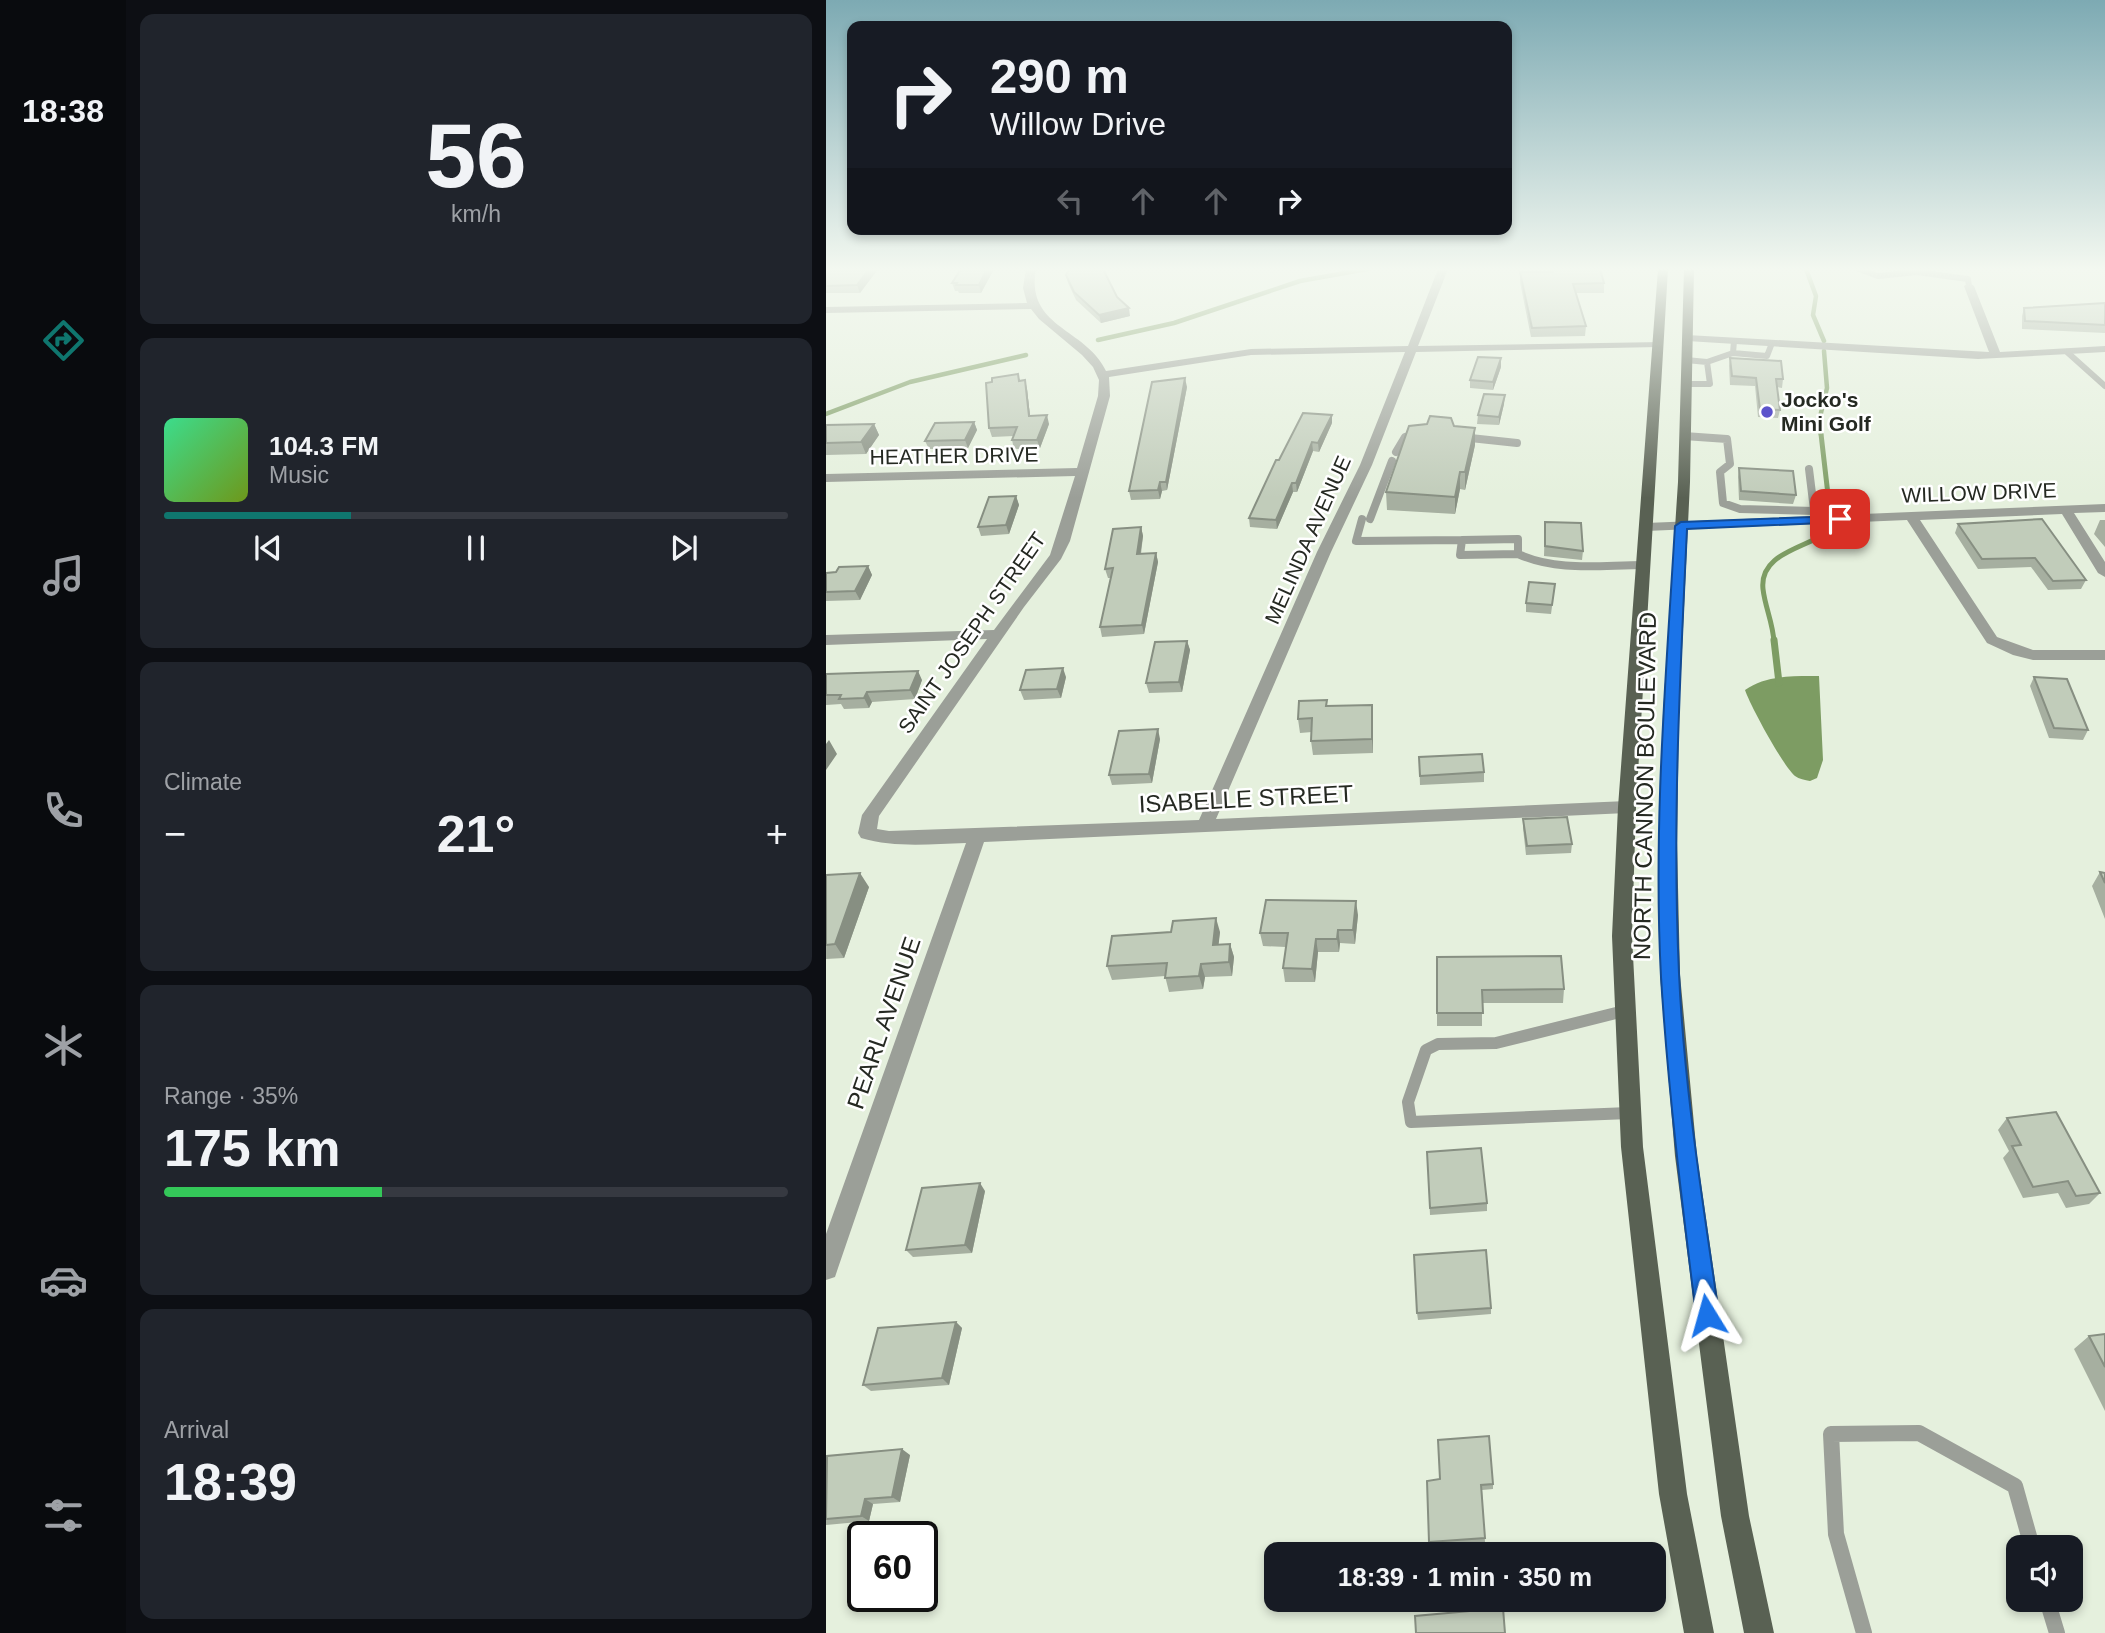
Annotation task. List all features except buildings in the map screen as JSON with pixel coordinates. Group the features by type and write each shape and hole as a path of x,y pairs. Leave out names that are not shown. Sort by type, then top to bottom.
{"main road":[{"name":"NORTH CANNON BOULEVARD","path":"1658,345 1627,807 1622,936 1624,1011 1629,1113 1673,1494 1699,1633"},
{"name":"NORTH CANNON BOULEVARD","path":"1687,345 1681,526 1670,726 1670,975 1686,1156 1735,1516 1759,1633"}],"street":[{"path":"1076,345 1095,363 1102,375 1251,352 1584,345"},
{"name":"MELINDA AVENUE","path":"1205,825 1324,552 1366,465 1413,345"},
{"path":"1810,345 1996,356 2105,349"},
{"path":"1992,345 1996,356"},
{"name":"SAINT JOSEPH STREET","path":"867,833 871,815 997,634 1056,556 1104,396 1105,380 1102,375"},
{"name":"HEATHER DRIVE","path":"826,478 1083,472"},
{"name":"WILLOW DRIVE","path":"1646,527 1815,515 2069,514 2105,508"},
{"path":"2069,514 2105,521"},
{"path":"2069,514 2105,573"},
{"path":"1911,516 1992,640 2008,650 2027,656 2105,655"},
{"path":"826,640 997,634"},
{"name":"ISABELLE STREET","path":"867,833 889,838 977,836 1627,807"},
{"name":"PEARL AVENUE","path":"826,1268 977,836"}],"lane":[{"path":"1733,353 1734,345"},
{"path":"1686,360 1707,362 1733,353 1768,356 1771,345"},
{"path":"2067,352 2105,386"},
{"path":"1686,384 1710,384 1707,362"},
{"path":"1396,452 1405,437 1424,435"},
{"path":"1684,436 1727,439 1730,464 1720,472 1723,503 1740,509 1815,515 1809,470"},
{"path":"1457,437 1517,443"},
{"path":"1392,461 1356,541 1518,539 1518,554"},
{"path":"1462,539 1460,555 1518,554 1557,566 1643,565"},
{"path":"1624,1011 1496,1043 1438,1044 1426,1050 1408,1102 1412,1122 1629,1113"},
{"path":"1864,1633 1836,1534 1831,1434 1919,1433 2015,1486 2029,1535"},
{"path":"2051,1612 2057,1633"}],"shaded area":[{"path":"1819,676 1823,760 1817,778 1810,781 1797,777 1790,770 1767,735 1745,690 1771,679"}],"waterway":[{"path":"1821,435 1819,421 1827,388 1824,351"},
{"path":"826,414 910,382 1026,355"},
{"path":"1821,434 1830,512"},
{"path":"1774,642 1763,589 1764,576 1769,566 1777,558 1832,529"},
{"path":"1774,640 1779,683"}],"place":[{"name":"Jocko's Mini Golf","path":"1767,412"}],"route":[{"path":"1707,1315 1686,1156 1670,975 1668,843 1671,713 1681,526 1840,519"}]}
